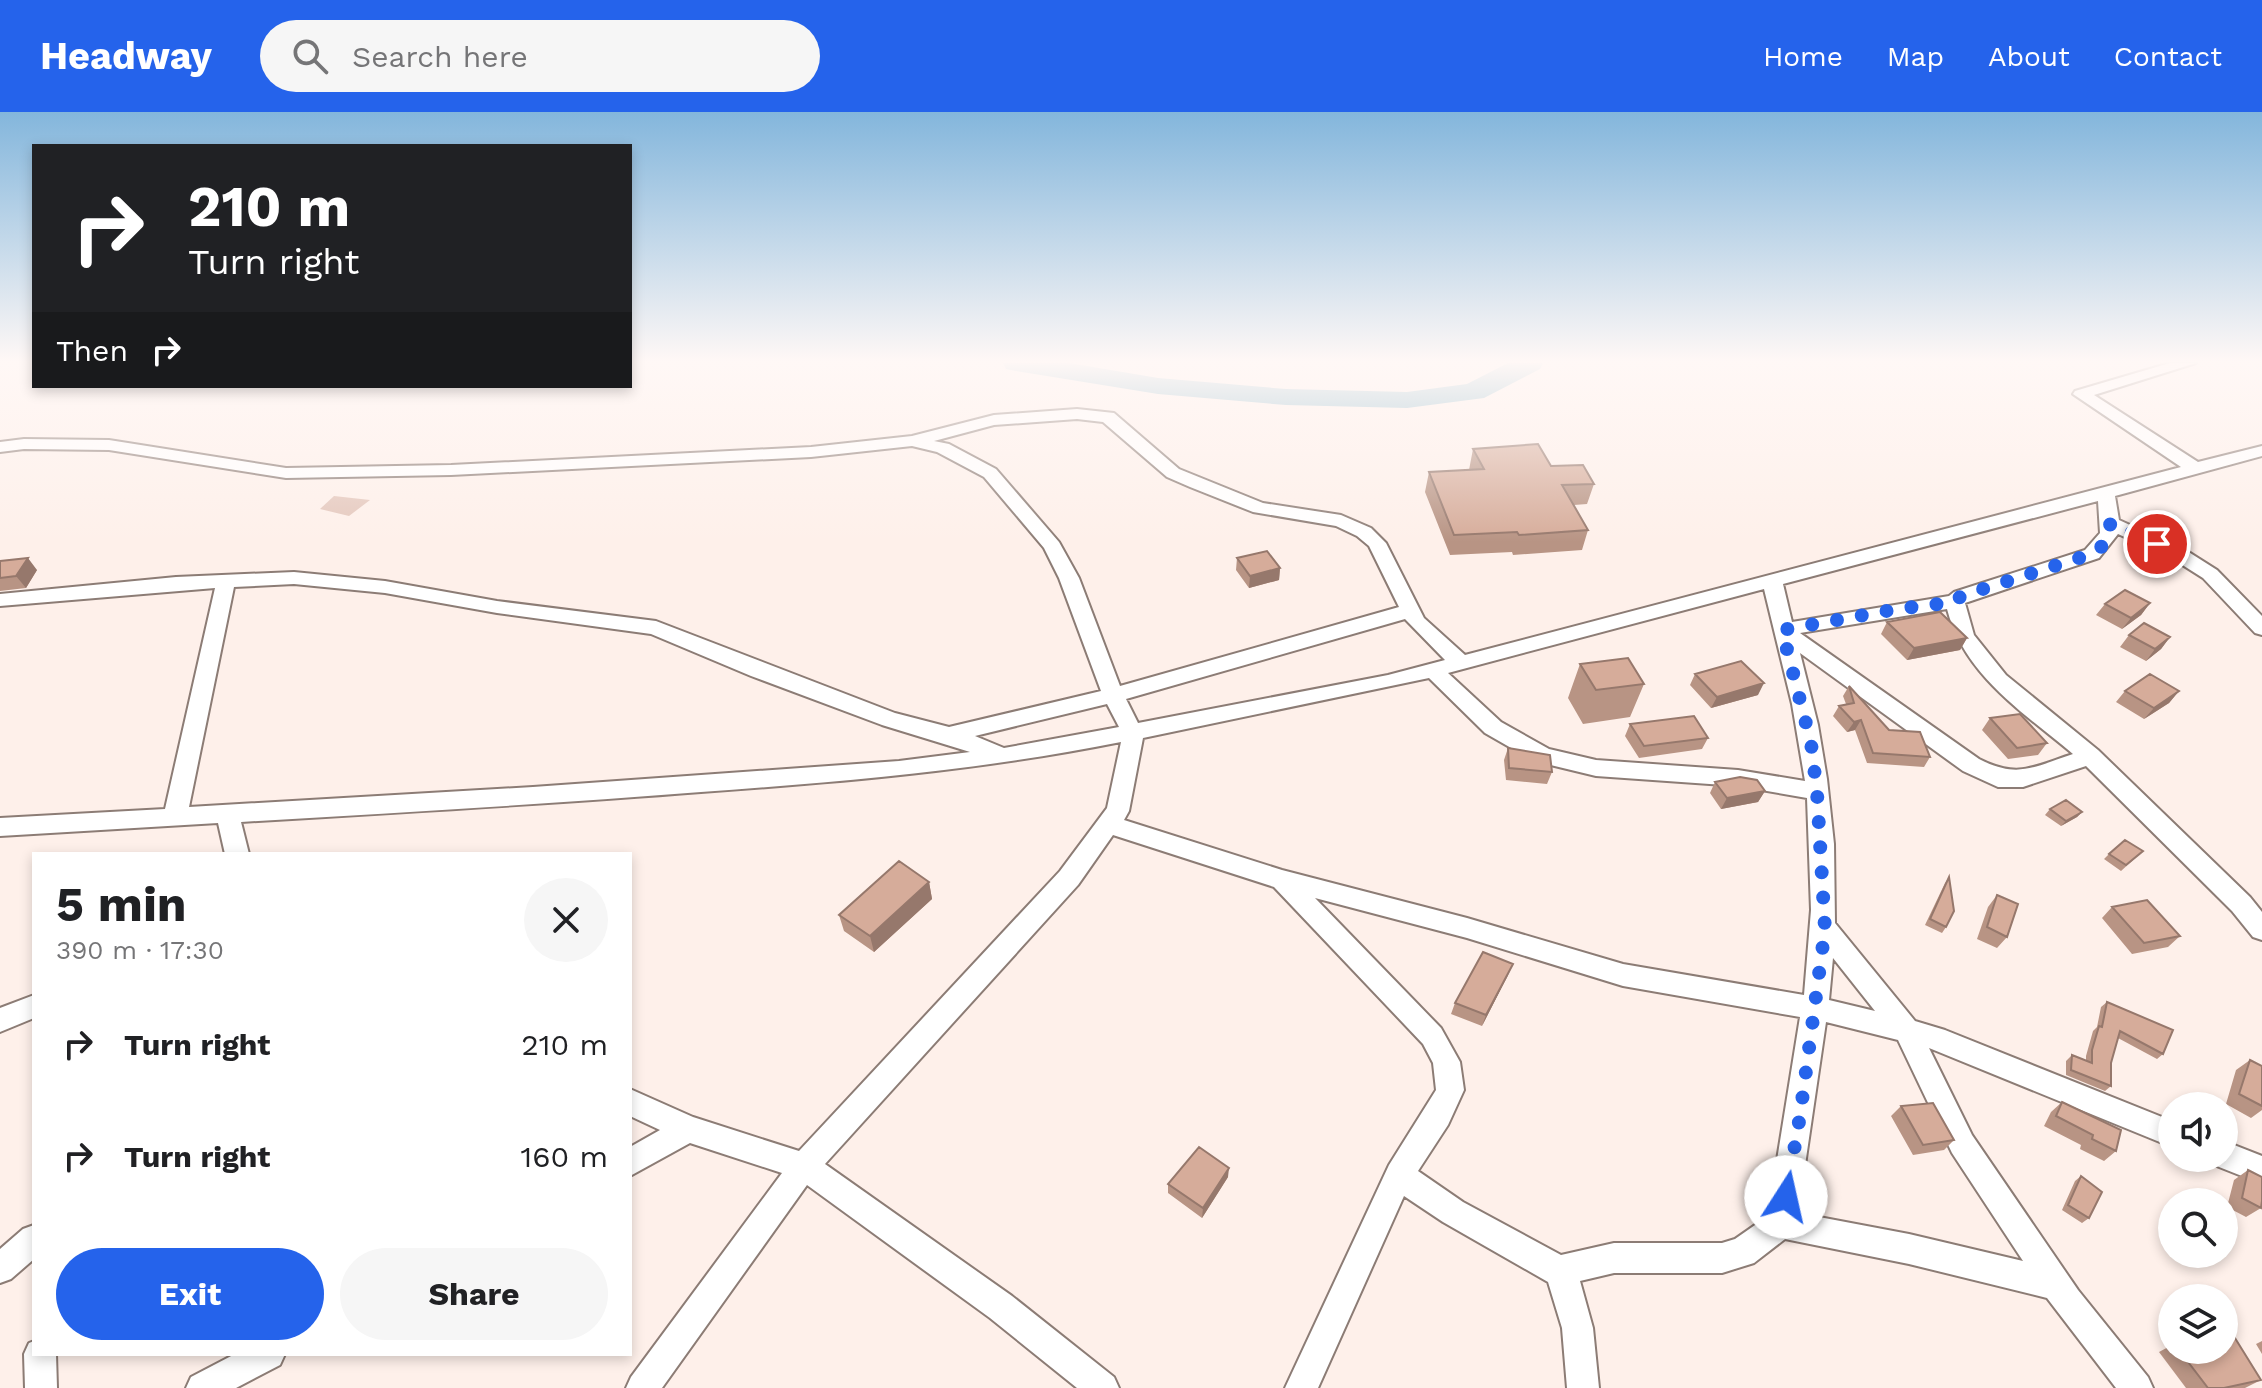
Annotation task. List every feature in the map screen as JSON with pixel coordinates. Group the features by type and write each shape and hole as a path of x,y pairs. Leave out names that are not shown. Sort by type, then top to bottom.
{"street":[{"path":"0,447 24,444 109,445 286,473 451,470 811,452 912,441 984,423"},
{"path":"1114,423 1173,473 1259,508 1341,521 1364,532 1377,543 1409,611 1460,662"},
{"path":"2125,423 2195,468"},
{"path":"642,1388 804,1166 1069,878 1110,825 1124,791 1133,734 1113,695 1069,578 1052,546 990,473 943,448 912,441"},
{"path":"0,827 549,795 867,772 1002,756 1133,734 1433,670 2262,451"},
{"path":"1782,630 1955,602 1961,596 2092,554 2107,544 2111,532 2105,491"},
{"path":"2110,523 2180,555 2210,574 2262,628"},
{"path":"0,600 138,586 294,578 385,587 497,607 656,628 758,671 890,720 949,735 1002,756"},
{"path":"1559,1271 1614,1258 1722,1258 1743,1252 1781,1224 1825,929 1811,743 1772,579"},
{"path":"175,817 226,581"},
{"path":"1955,602 1964,635 1978,657 1999,680 2090,756 2251,906 2262,930"},
{"path":"949,735 1113,695 1409,611"},
{"path":"1782,630 1971,765 1998,779 2023,779 2090,756"},
{"path":"1433,670 1476,713 1515,742 1548,757 1586,766 1739,778 1817,792"},
{"path":"228,814 236,852"},
{"path":"1110,825 1282,880 1467,928 1623,975 1815,1008 1936,1038 2158,1128"},
{"path":"1282,880 1432,1036 1446,1062 1450,1090 1438,1116 1399,1175 1301,1388"},
{"path":"1825,929 1906,1030 1962,1144 2057,1285 2137,1388"},
{"path":"0,1020 32,1007"},
{"path":"632,1103 688,1129 804,1166 1001,1307 1103,1388"},
{"path":"632,1161 688,1129"},
{"path":"2238,1161 2262,1170"},
{"path":"1399,1175 1453,1212 1559,1271 1569,1288 1576,1314 1583,1388"},
{"path":"1781,1224 1909,1249 2057,1285"},
{"path":"0,1268 32,1242"},
{"path":"40,1356 41,1388"},
{"path":"202,1388 265,1356"}],"shaded area":[{"path":"334,496 370,500 349,516 320,509"}],"building":[{"path":"1538,444 1551,466 1583,465 1594,484 1562,485 1588,530 1519,535 1517,532 1454,535 1429,472 1484,469 1473,449"},
{"path":"1267,551 1280,568 1250,576 1237,558"},
{"path":"28,558 16,576 0,578 0,561"},
{"path":"2125,590 2150,603 2131,618 2105,604"},
{"path":"1940,612 1967,638 1914,648 1887,622"},
{"path":"2144,623 2170,637 2155,649 2129,635"},
{"path":"1628,658 1644,684 1596,690 1580,664"},
{"path":"1741,661 1764,683 1717,697 1695,674"},
{"path":"2150,674 2179,691 2154,708 2125,691"},
{"path":"1849,686 1889,730 1920,732 1930,757 1873,753 1861,720 1854,722 1839,706 1854,703"},
{"path":"2020,714 2047,743 2017,748 1990,718"},
{"path":"1694,716 1708,738 1644,746 1630,724"},
{"path":"1508,748 1550,755 1552,772 1509,768"},
{"path":"1740,777 1757,780 1765,791 1727,798 1715,782"},
{"path":"2066,800 2082,812 2066,821 2050,809"},
{"path":"2125,840 2143,851 2126,865 2109,854"},
{"path":"899,861 929,882 870,936 839,915"},
{"path":"1949,877 1954,911 1946,927 1930,919"},
{"path":"1997,895 2018,904 2007,937 1987,927"},
{"path":"2147,900 2180,936 2144,943 2112,907"},
{"path":"1483,952 1513,964 1486,1015 1455,1003"},
{"path":"2107,1002 2173,1030 2163,1054 2120,1031 2111,1063 2111,1086 2071,1070 2072,1055 2092,1063 2092,1050 2099,1026 2102,1027"},
{"path":"2250,1060 2262,1066 2262,1106 2239,1094"},
{"path":"2062,1102 2121,1130 2116,1151 2056,1116"},
{"path":"1933,1103 1954,1140 1923,1145 1901,1106"},
{"path":"1199,1147 1229,1168 1203,1208 1168,1184"},
{"path":"2248,1170 2262,1177 2261,1208 2242,1198"},
{"path":"2081,1176 2102,1192 2089,1218 2068,1205"},
{"path":"2238,1343 2261,1380 2208,1388 2190,1364 2238,1364"}],"route":[{"path":"1786,1197 1825,929 1811,743 1782,630 1955,602 1961,596 2092,554 2107,544 2110,523 2157,544"}]}
